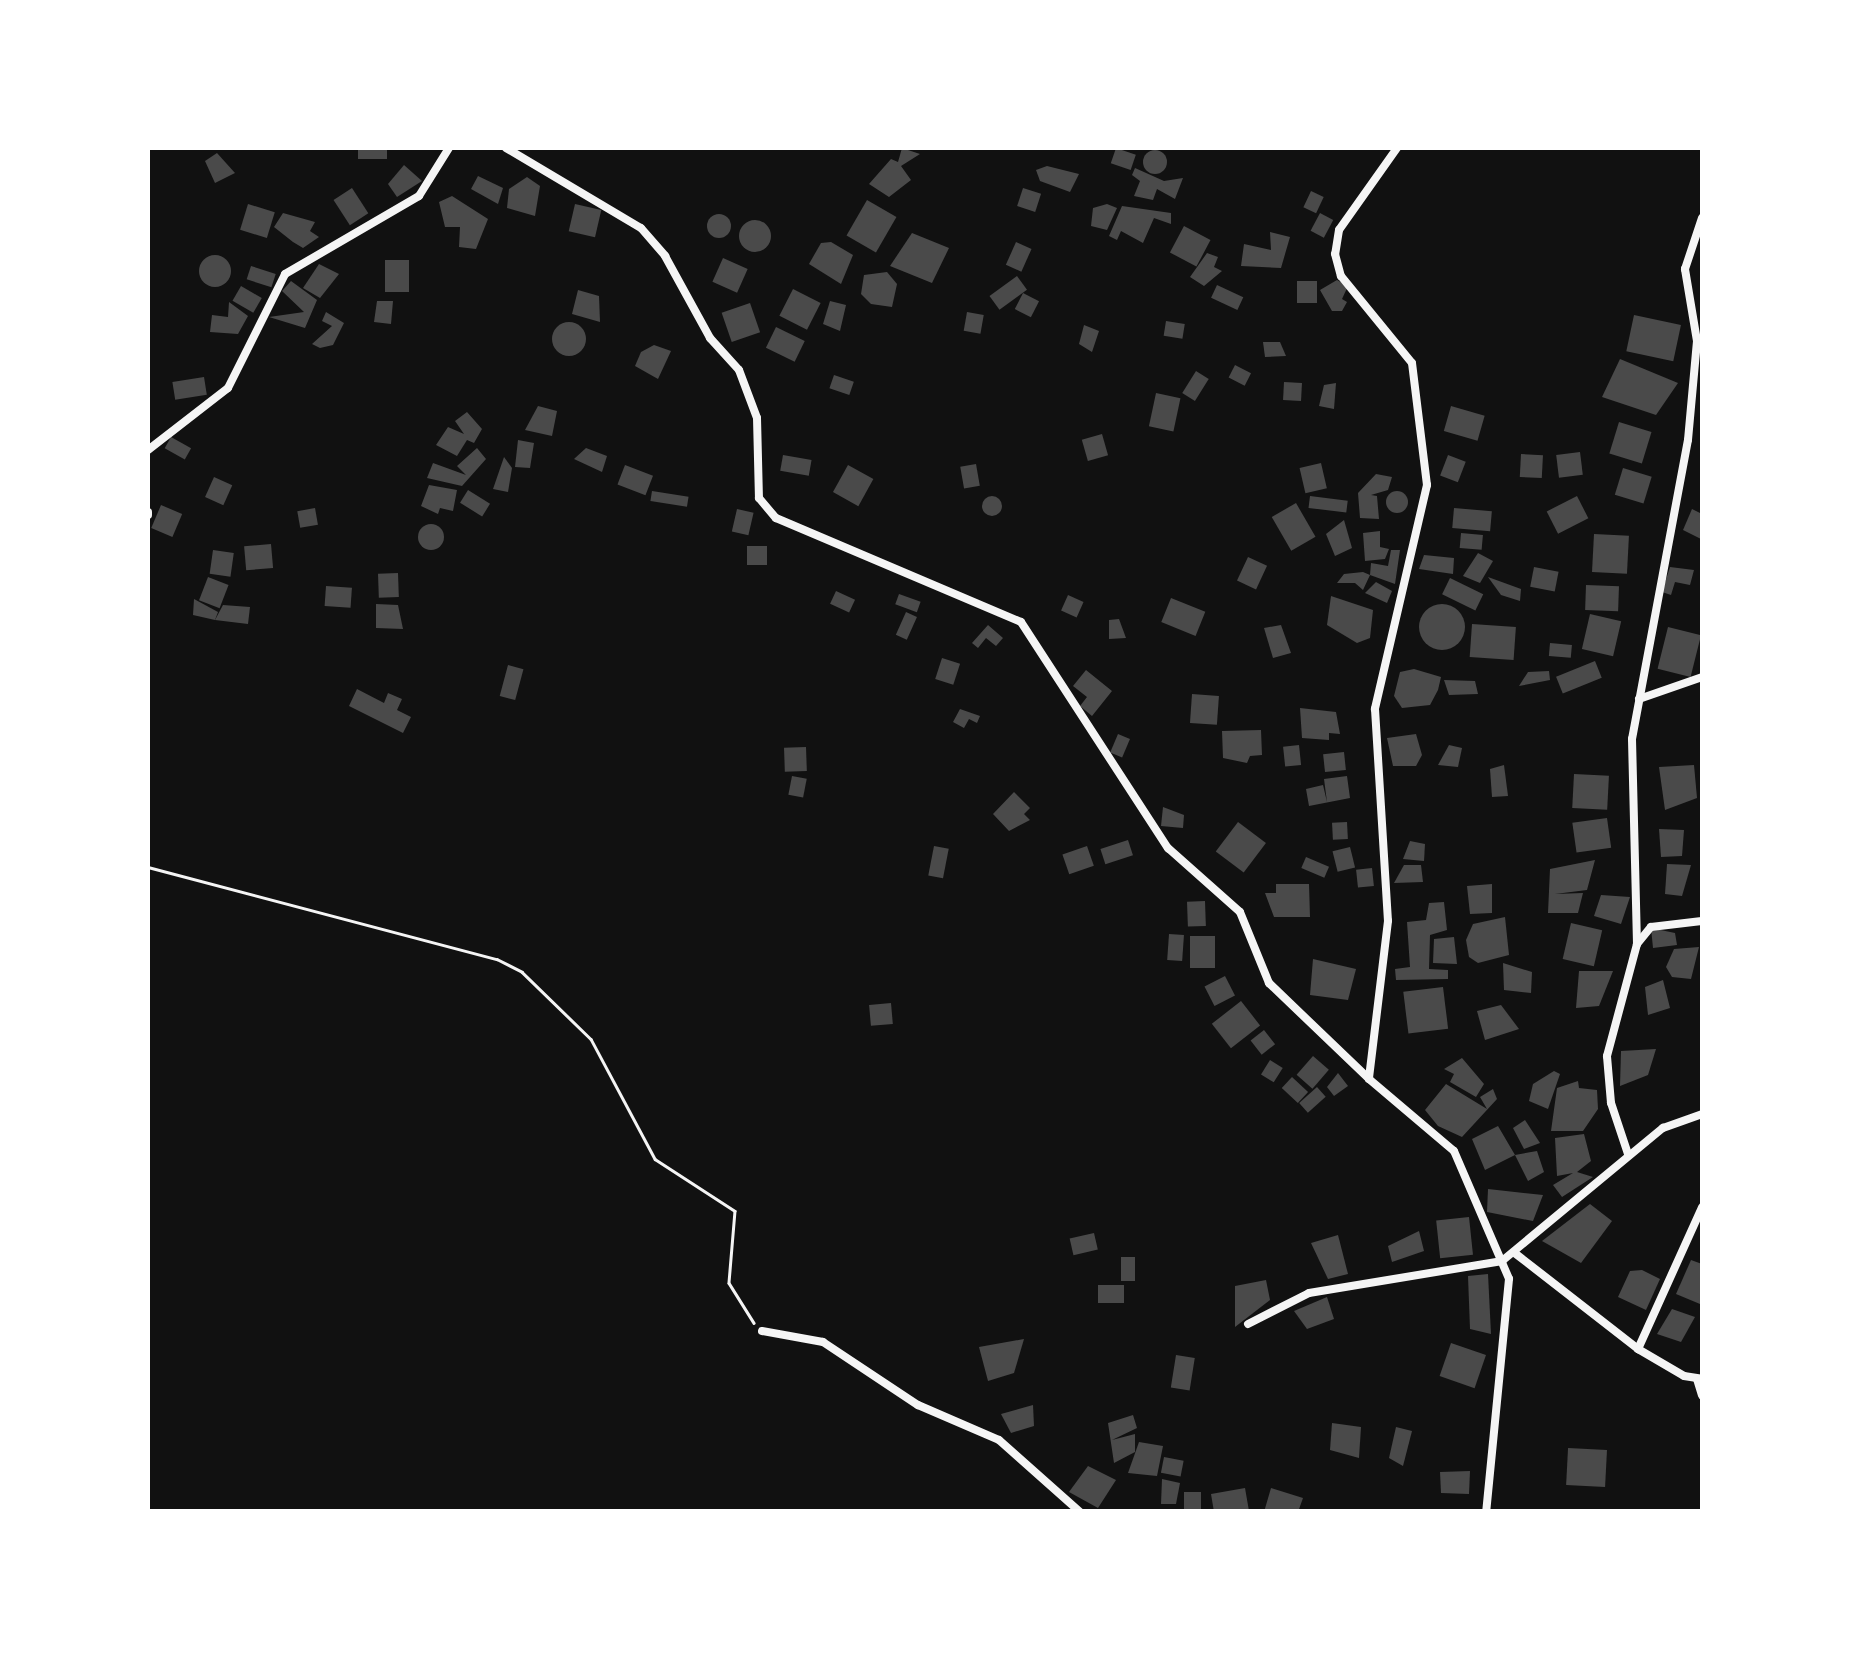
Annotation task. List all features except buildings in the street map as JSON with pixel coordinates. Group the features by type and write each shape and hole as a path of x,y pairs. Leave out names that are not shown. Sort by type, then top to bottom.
{"street":[{"path":"148,450 228,388 285,274 419,196 449,148"},
{"path":"506,148 641,228 665,256 710,338 739,370 758,418 753,471 759,498 776,518 1021,622 1168,848 1240,912 1269,983 1369,1079 1454,1150 1509,1280 1486,1512"},
{"path":"1369,1079 1388,921 1375,709 1427,485 1412,363 1342,276 1335,254 1339,230 1397,148"},
{"path":"1628,1154 1611,1103 1607,1056 1638,944 1632,739 1688,440 1697,341 1685,269 1702,218"},
{"path":"1639,699 1702,677"},
{"path":"1638,944 1650,928 1702,922"},
{"path":"1248,1324 1309,1293 1502,1261 1516,1254 1628,1154 1663,1128 1702,1114"},
{"path":"1638,1350 1702,1207"},
{"path":"1516,1254 1638,1350 1700,1379 1702,1395"},
{"path":"762,1331 823,1342 918,1405 999,1440 1080,1512"}],"path":[{"path":"148,866 496,959 522,972 591,1039 655,1159 735,1211 729,1283 742,1312 762,1331"}]}
